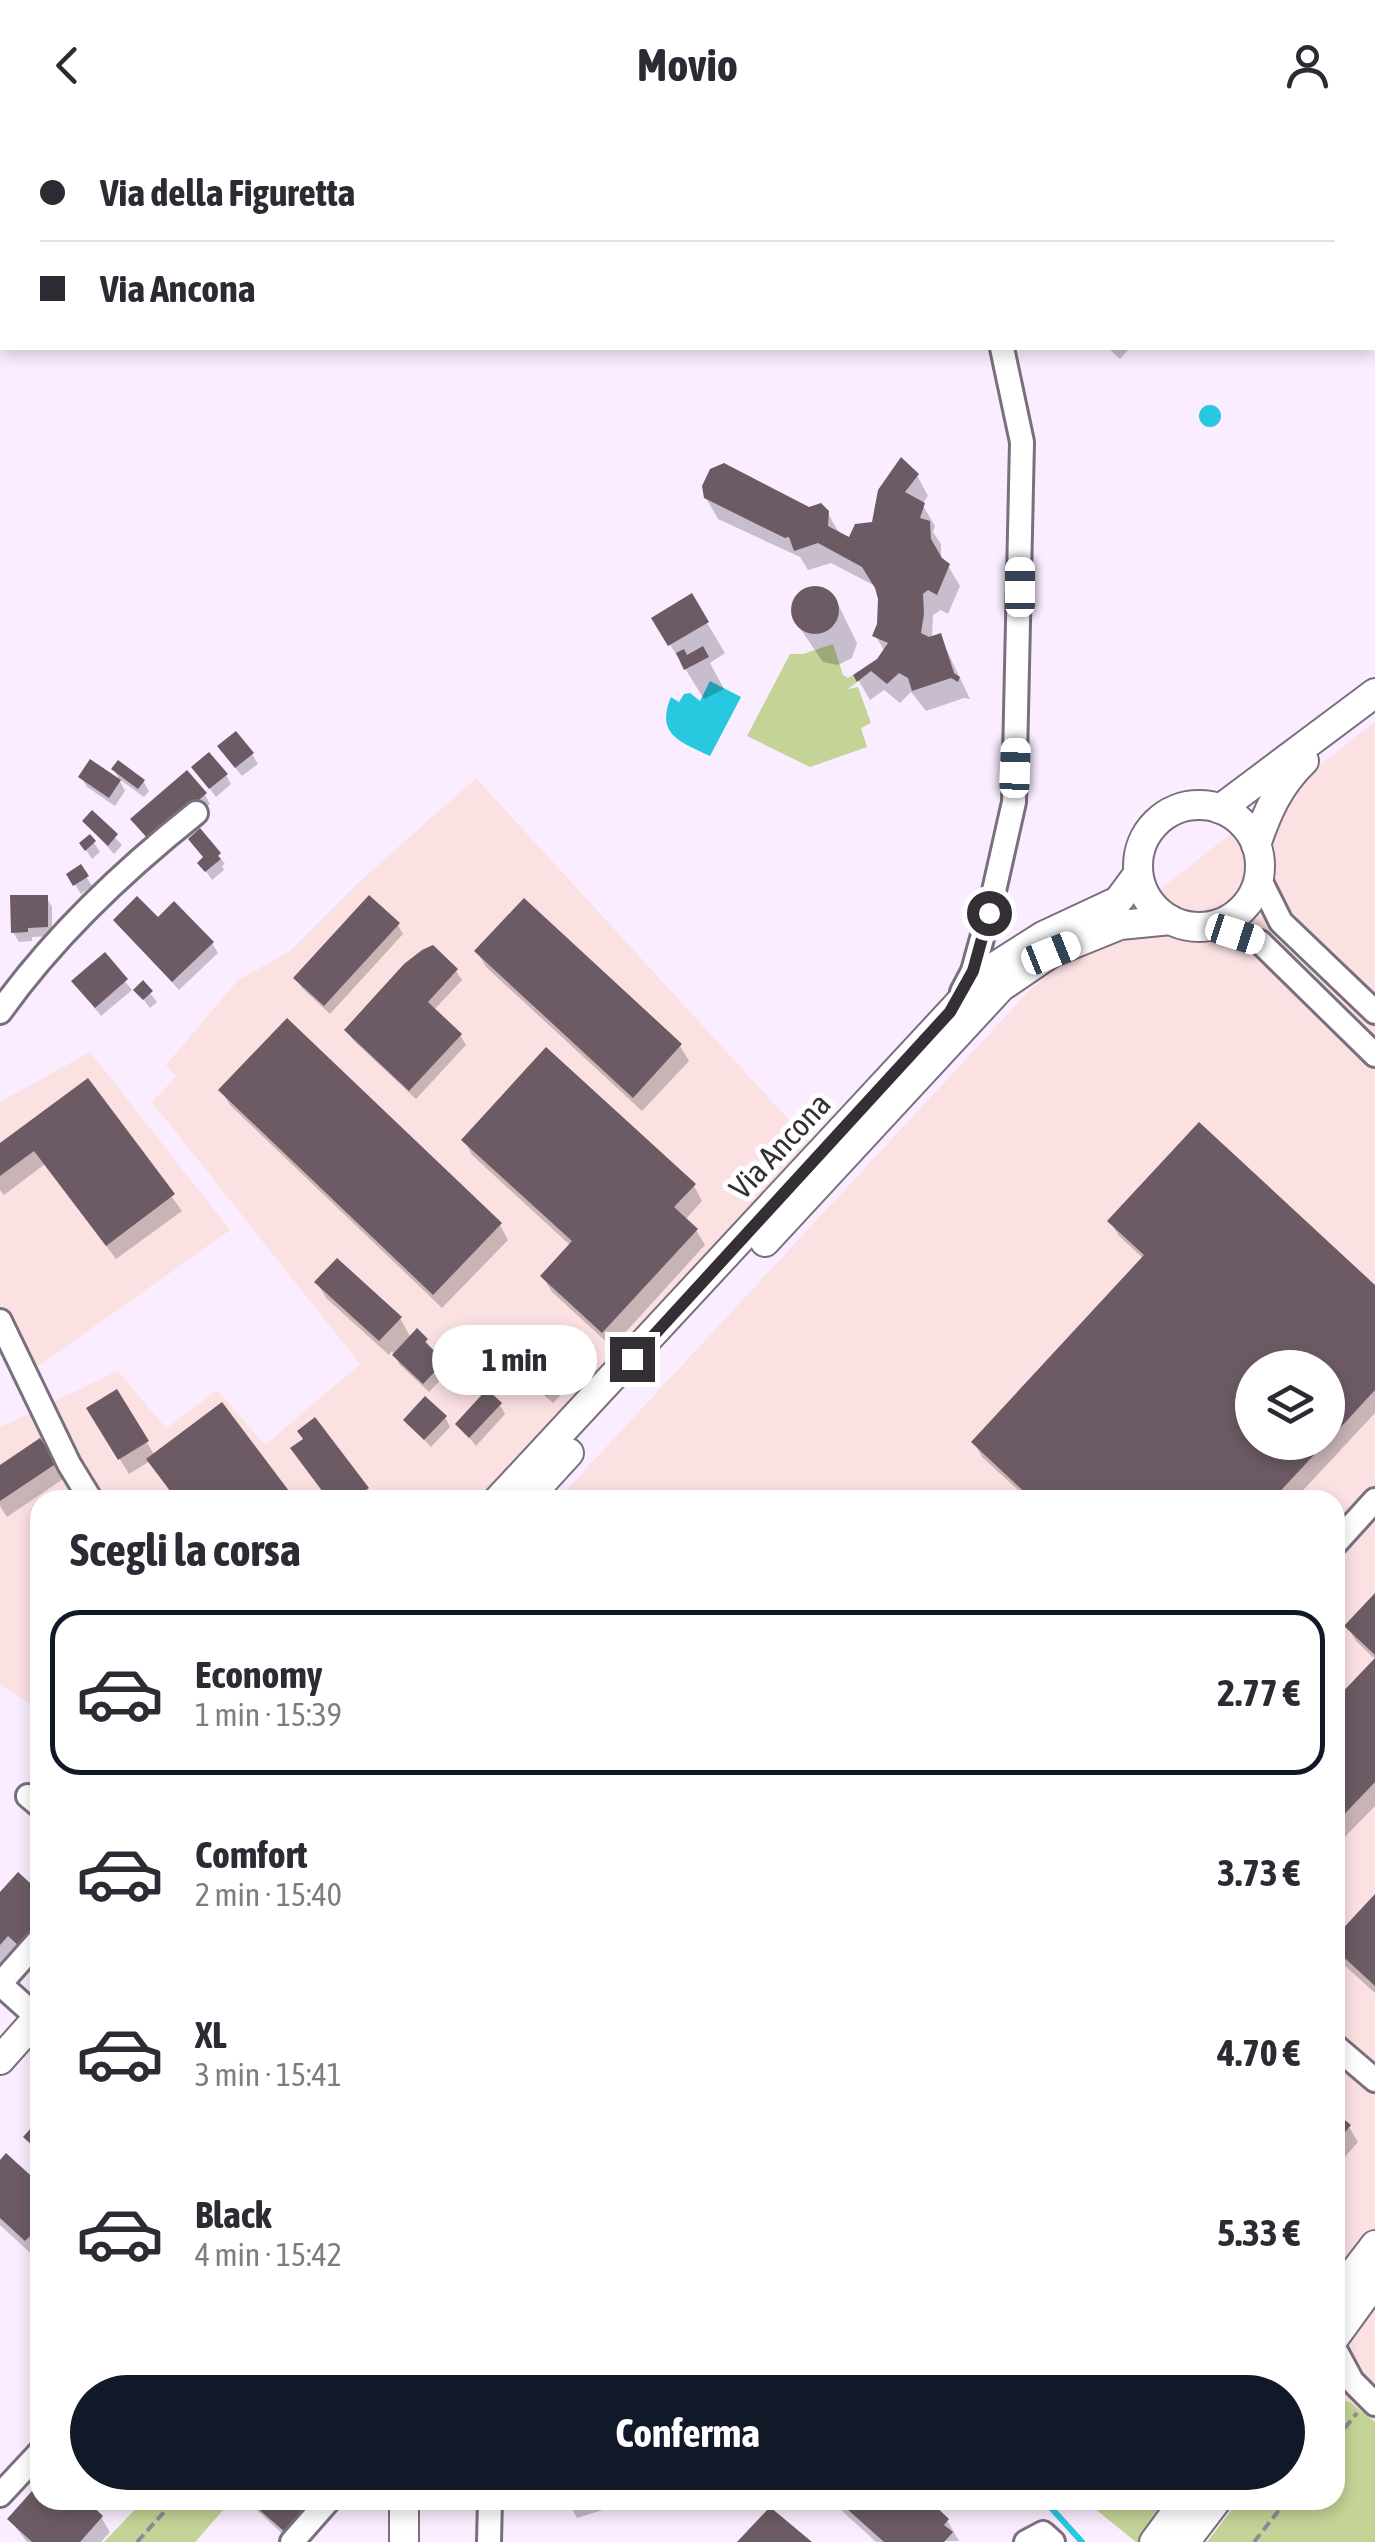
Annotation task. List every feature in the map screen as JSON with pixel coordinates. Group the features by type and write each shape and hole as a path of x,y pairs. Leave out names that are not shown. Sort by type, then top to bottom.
{"main road":[{"path":"1256,845 1242,823 1220,809 1370,696"},
{"path":"1210,926 1242,910 1259,878 1256,845 1267,812 1285,779 1370,696"},
{"name":"Via Ancona","path":"507,1490 991,969 1043,936 1118,901 1138,874 1142,845 1157,822 1194,805 1220,809"},
{"path":"1138,874 1149,901 1171,920"},
{"name":"Via Ancona","path":"535,1490 1001,987 1051,953 1120,925 1171,920 1210,926"},
{"path":"0,2060 30,2027"},
{"path":"1345,2284 1375,2244"},
{"path":"1345,2332 1375,2282"},
{"path":"385,2542 386,2510"},
{"path":"404,2510 404,2542"},
{"path":"1154,2542 1178,2510"},
{"path":"1185,2542 1209,2510"}],"street":[{"path":"950,1012 973,971 1014,802 1022,442 1002,350"},
{"path":"0,1012 42,956 145,854 196,813"},
{"path":"1259,878 1280,922 1375,1012"},
{"path":"1210,926 1260,942 1375,1055"},
{"path":"0,1321 85,1490"},
{"path":"1345,1533 1375,1500"},
{"path":"30,1951 0,1984 30,2009"},
{"path":"1345,2054 1375,2080"},
{"path":"1345,2367 1375,2406"},
{"path":"1345,2390 1375,2406"},
{"path":"0,2496 30,2463"},
{"path":"292,2542 320,2510"},
{"path":"486,2510 489,2542"},
{"path":"1026,2542 1043,2533 1053,2542"}],"path":[{"path":"137,2542 166,2510"},
{"path":"1254,2542 1279,2510"}],"shaded area":[{"path":"1375,722 1375,2422 1345,2401 1345,1490 566,1490 1030,990"},
{"path":"476,778 810,1143 497,1490 30,1490 30,1704 0,1685 0,1427 118,1371 166,1428 217,1390 265,1445 360,1364 152,1102 176,1077 166,1065 238,980 289,952 360,881"},
{"path":"90,1052 230,1230 32,1371 0,1308 0,1102"}],"green space":[{"path":"833,644 843,675 853,675 857,682 848,689 858,687 871,723 861,728 867,747 810,767 747,736 790,654"},
{"path":"1345,2401 1375,2422 1375,2542 1207,2542 1231,2510 1345,2510"},
{"path":"134,2510 223,2510 195,2542 104,2542"},
{"path":"1096,2510 1172,2510 1148,2542 1136,2542"}],"water":[{"path":"1210,405 1218,408 1218,424 1210,427 1202,424 1199,416 1202,408"},
{"path":"710,681 741,697 710,756 674,736 666,720 671,697 679,702 684,694 690,693 700,701"}],"building":[{"path":"901,457 919,474 905,492 925,503 920,518 930,521 931,539 950,564 937,595 928,590 923,594 921,633 929,637 941,633 954,673 960,677 958,682 951,678 912,691 908,678 899,673 887,684 871,671 857,682 853,675 877,659 888,643 872,636 877,624 878,599 862,567 818,543 794,551 789,537 704,498 702,486 710,469 724,463 809,507 821,503 829,511 828,526 849,537 855,524 872,522 878,490"},
{"path":"815,586 832,593 839,610 832,627 815,634 798,627 791,610 798,593"},
{"path":"692,593 709,622 668,646 651,618"},
{"path":"703,646 709,657 684,670 676,653 684,649 687,655"},
{"path":"236,731 254,753 235,768 217,746"},
{"path":"209,752 228,774 209,789 191,767"},
{"path":"90,759 121,780 109,798 78,777"},
{"path":"118,760 145,780 138,789 111,769"},
{"path":"187,770 207,793 150,841 130,819"},
{"path":"92,810 118,834 108,846 82,821"},
{"path":"200,828 221,853 221,859 205,872 197,863 203,857 188,839"},
{"path":"90,834 96,841 85,851 79,843"},
{"path":"81,864 89,876 73,886 66,874"},
{"path":"10,895 48,895 48,927 11,933"},
{"path":"369,895 400,923 324,1006 293,978"},
{"path":"137,896 158,917 174,901 214,942 172,982 113,920"},
{"path":"524,898 682,1044 633,1098 474,951"},
{"path":"433,945 458,969 428,1002 462,1034 409,1091 344,1030 404,964"},
{"path":"105,952 128,979 95,1008 71,981"},
{"path":"143,980 153,991 143,1000 133,990"},
{"path":"287,1018 502,1223 433,1295 218,1090"},
{"path":"546,1047 696,1184 674,1207 698,1229 602,1333 540,1276 572,1241 461,1140"},
{"path":"88,1078 175,1194 106,1246 34,1151 0,1176 0,1143"},
{"path":"1199,1122 1375,1285 1375,1390 1345,1423 1345,1350 1235,1350 1235,1460 1309,1460 1281,1490 1022,1490 971,1442 1144,1255 1107,1221"},
{"path":"337,1258 402,1317 379,1341 314,1282"},
{"path":"417,1328 445,1361 423,1384 392,1355"},
{"path":"545,1339 574,1366 547,1396 518,1369"},
{"path":"117,1389 149,1441 118,1460 86,1408"},
{"path":"487,1389 502,1403 469,1438 455,1424"},
{"path":"425,1396 447,1416 424,1440 403,1420"},
{"path":"222,1402 288,1490 169,1490 146,1459"},
{"path":"315,1417 369,1488 322,1490 290,1448 303,1439 297,1431"},
{"path":"40,1438 57,1463 0,1501 0,1465"},
{"path":"1375,1593 1375,1655 1345,1625"},
{"path":"1375,1658 1375,1782 1345,1814 1345,1690"},
{"path":"18,1872 30,1883 30,1956 8,1936 0,1945 0,1892"},
{"path":"1375,1894 1375,1986 1345,1958 1345,1926"},
{"path":"6,2153 30,2175 30,2236 25,2241 0,2218 0,2160"},
{"path":"30,2493 30,2510 97,2510 103,2516 80,2542 32,2542 7,2519"},
{"path":"260,2510 306,2510 286,2533"},
{"path":"767,2510 774,2510 812,2542 737,2542"},
{"path":"848,2510 940,2510 949,2519 944,2525 953,2532 944,2542 884,2542"}],"waterway":[{"path":"1053,2510 1082,2542"}],"route":[{"path":"632,1359 950,1012 973,971 989,913"}]}
